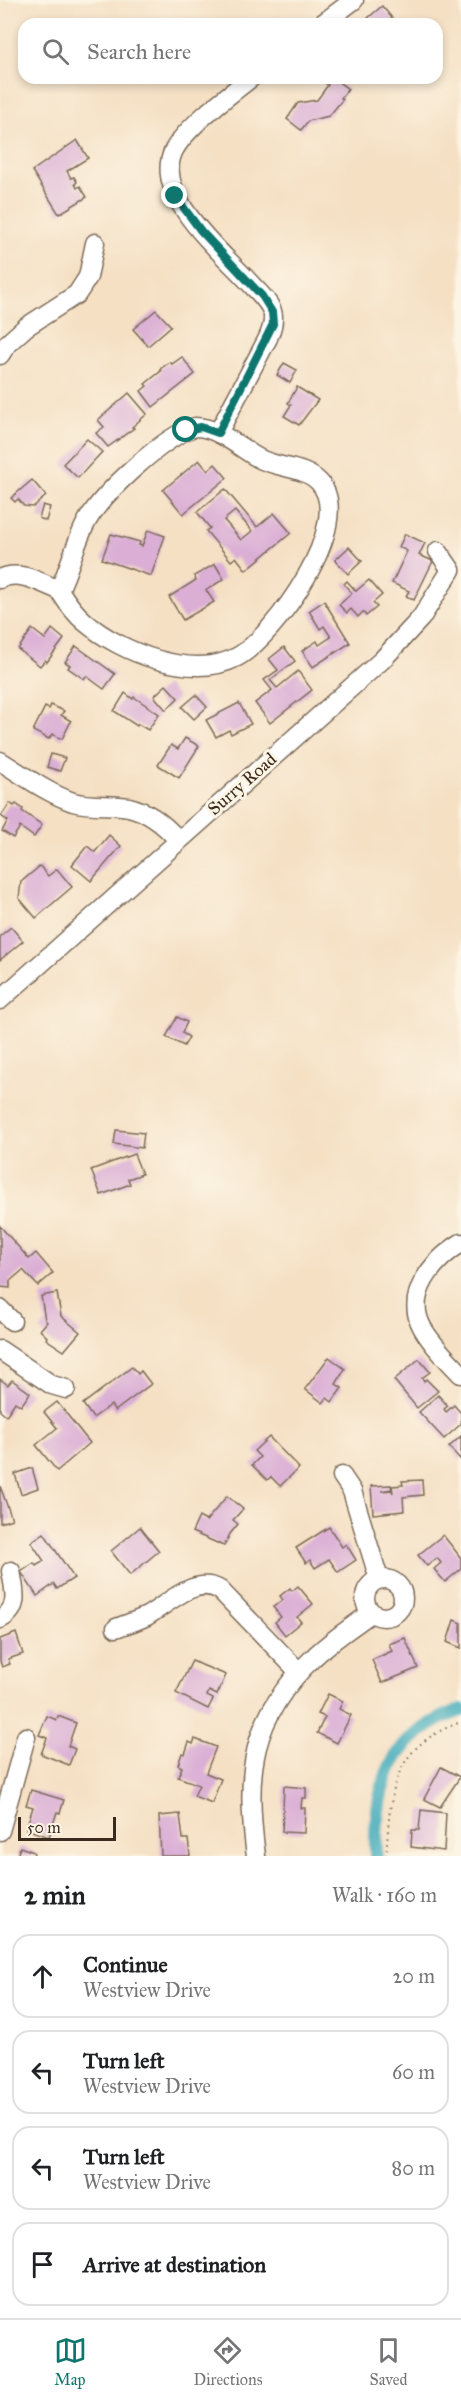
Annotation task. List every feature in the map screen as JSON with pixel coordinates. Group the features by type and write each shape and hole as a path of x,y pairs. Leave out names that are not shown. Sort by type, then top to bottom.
{"street":[{"path":"330,18 354,0"},
{"path":"218,433 268,338 273,324 272,312 262,296 186,213 175,196 170,181 170,165 174,151 183,139 214,107 243,84"},
{"path":"0,356 8,344 26,327 77,294 88,277 95,243"},
{"path":"1,573 24,576 58,590 72,609 98,631 125,647 158,659 200,667 215,665 237,657 257,641 291,599 316,560 328,525 328,501 325,490 319,481 310,475 262,460 218,433 201,427 186,430 119,483 92,514 78,539 58,590"},
{"name":"Surry Road","path":"0,1000 382,660 421,618 451,570 438,551"},
{"path":"0,761 74,802 129,807 142,812 165,826 178,840"},
{"path":"461,1243 428,1271 419,1289 416,1307 421,1325 430,1341 461,1374"},
{"path":"0,1350 52,1385 66,1389"},
{"path":"342,1476 352,1491 379,1579"},
{"path":"0,1619 5,1617 15,1604 16,1597 11,1571"},
{"path":"379,1579 390,1580 400,1587 402,1605 399,1610 389,1617 371,1613 364,1597 369,1586 379,1579"},
{"path":"116,1628 144,1617 194,1587 212,1585 220,1590 299,1672"},
{"path":"256,1856 251,1792 258,1739 265,1718 299,1672 314,1656 371,1613"},
{"path":"0,1831 26,1737"}],"path":[{"path":"386,1856 392,1797 398,1774 415,1747 438,1731 461,1722"}],"building":[{"path":"382,6 392,18 368,18"},
{"path":"326,84 341,84 348,89 329,116 308,121 301,130 287,119 298,103 317,100 328,85"},
{"path":"77,140 88,158 67,171 77,182 75,184 77,188 80,186 87,197 59,214 32,171"},
{"path":"156,310 171,326 148,346 133,329"},
{"path":"182,357 195,374 153,407 141,391 147,386 145,384 161,371 160,369"},
{"path":"284,363 297,370 290,383 277,375"},
{"path":"297,387 318,400 299,425 284,416 291,405 288,403"},
{"path":"129,393 147,414 132,427 134,428 108,447 96,433 104,427 98,420"},
{"path":"87,439 102,452 78,478 63,464"},
{"path":"199,460 208,471 215,464 227,478 183,514 163,490"},
{"path":"32,480 46,496 33,507 24,506 18,499 15,502 11,498"},
{"path":"225,489 257,527 274,513 291,533 246,570 236,557 231,561 206,531 210,528 197,512","holes":["235,511 252,531 241,540 224,520"]},
{"path":"43,505 50,507 46,521 39,518"},
{"path":"148,530 165,536 151,576 102,559 111,534 140,542 139,545 142,546"},
{"path":"405,534 425,543 419,555 433,561 414,600 406,596 409,591 392,583 407,551 399,547"},
{"path":"349,547 362,561 348,574 335,560"},
{"path":"215,564 224,579 206,590 214,602 183,620 169,597 196,580 194,576"},
{"path":"369,580 382,595 373,603 377,607 366,616 363,612 358,617 351,609 347,613 339,605 352,593 344,584 347,581 356,591"},
{"path":"324,601 350,643 313,667 302,651 317,641 319,645 331,637 324,626 320,629 309,611"},
{"path":"32,629 45,639 52,629 64,639 47,662 45,660 40,666 18,649"},
{"path":"76,646 115,674 104,689 86,676 84,679 68,668 70,665 65,662"},
{"path":"284,647 295,661 270,680 277,688 298,671 312,690 270,723 255,703 272,690 264,680 278,670 269,659"},
{"path":"166,685 178,698 166,710 154,696"},
{"path":"125,693 159,714 148,730 138,724 137,726 114,711"},
{"path":"196,695 207,707 194,719 182,707"},
{"path":"239,703 251,724 231,734 229,730 216,737 206,720"},
{"path":"51,705 64,711 61,715 71,721 62,739 52,734 49,739 33,731 45,707 49,709"},
{"path":"185,738 199,746 179,778 158,765 171,745 178,749"},
{"path":"51,754 65,758 60,771 47,767"},
{"path":"10,803 14,806 16,804 42,825 34,837 20,827 13,838 2,831 8,821 1,816"},
{"path":"109,835 121,846 91,881 72,865 87,846 95,852"},
{"path":"40,866 48,876 57,869 72,887 36,918 19,898 21,882"},
{"path":"11,927 23,941 0,960 0,936"},
{"path":"177,1017 187,1022 182,1033 189,1037 184,1046 166,1037"},
{"path":"116,1130 144,1133 142,1148 114,1144"},
{"path":"134,1154 142,1174 128,1179 130,1184 101,1195 91,1170"},
{"path":"0,1226 29,1259 36,1253 53,1273 38,1286 23,1270 10,1281 10,1288 0,1287"},
{"path":"57,1293 61,1316 80,1332 64,1351 46,1339 47,1337 40,1330 47,1322 41,1296"},
{"path":"329,1357 345,1369 336,1384 342,1388 332,1402 327,1398 323,1403 305,1389"},
{"path":"419,1359 430,1372 422,1378 438,1391 417,1408 394,1380"},
{"path":"132,1367 138,1374 141,1371 151,1384 115,1411 111,1405 93,1418 83,1404"},
{"path":"0,1379 8,1385 12,1380 30,1393 21,1406 15,1402 6,1416 0,1411"},
{"path":"438,1395 448,1406 444,1409 446,1412 454,1405 461,1413 461,1424 444,1439 419,1412"},
{"path":"57,1402 90,1443 57,1471 36,1445 57,1428 44,1412"},
{"path":"461,1436 461,1460 449,1447"},
{"path":"269,1437 299,1468 280,1486 271,1477 267,1480 252,1465 260,1457 254,1451"},
{"path":"32,1468 38,1488 21,1494 15,1474"},
{"path":"422,1480 423,1495 403,1497 404,1511 373,1514 371,1486 391,1485 392,1489 381,1491 392,1490 393,1493 392,1486 403,1485 402,1481"},
{"path":"0,1486 12,1519 0,1523"},
{"path":"227,1496 243,1509 233,1520 238,1524 224,1546 192,1532 199,1517 206,1521"},
{"path":"140,1527 159,1551 130,1575 111,1551"},
{"path":"329,1527 342,1547 346,1544 356,1560 338,1572 329,1559 315,1568 310,1560 306,1563 296,1548"},
{"path":"44,1533 74,1578 57,1589 54,1584 37,1596 21,1572 34,1563 36,1566 44,1561 31,1542"},
{"path":"443,1535 461,1558 461,1569 445,1582 434,1569 441,1563 437,1558 427,1566 418,1555"},
{"path":"298,1586 313,1604 297,1617 301,1622 285,1635 275,1622 281,1617 273,1607 283,1600 280,1596 290,1588 292,1591"},
{"path":"454,1620 461,1623 461,1648 447,1642"},
{"path":"16,1633 23,1654 8,1659 10,1664 2,1667 0,1639"},
{"path":"405,1638 418,1668 382,1683 372,1660 392,1651 389,1644"},
{"path":"192,1661 226,1675 217,1695 209,1691 207,1696 213,1699 208,1709 176,1693"},
{"path":"328,1694 343,1701 339,1709 351,1715 337,1743 317,1733 325,1717 318,1714"},
{"path":"47,1716 57,1720 58,1716 76,1723 68,1746 75,1749 69,1765 41,1754 47,1738 39,1735"},
{"path":"195,1739 216,1747 206,1773 221,1779 212,1803 194,1796 199,1785 178,1777 182,1767 178,1765 182,1753 185,1754 189,1742 193,1744"},
{"path":"441,1767 460,1777 440,1807 424,1799"},
{"path":"284,1786 306,1788 306,1798 302,1798 301,1808 305,1808 304,1833 282,1832"},
{"path":"31,1790 64,1800 60,1813 57,1812 49,1837 26,1829 33,1807 26,1805"},
{"path":"421,1810 446,1813 444,1851 411,1847 412,1830 419,1830"},
{"path":"180,1814 183,1839 188,1839 190,1856 161,1856 159,1816"},
{"path":"20,1847 34,1852 33,1856 17,1856"}],"waterway":[{"path":"376,1856 378,1806 391,1766 402,1749 417,1734 437,1721 461,1710"}],"route":[{"path":"175,196 201,231 262,296 272,312 273,324 236,402 218,433 201,427 186,430"}]}
